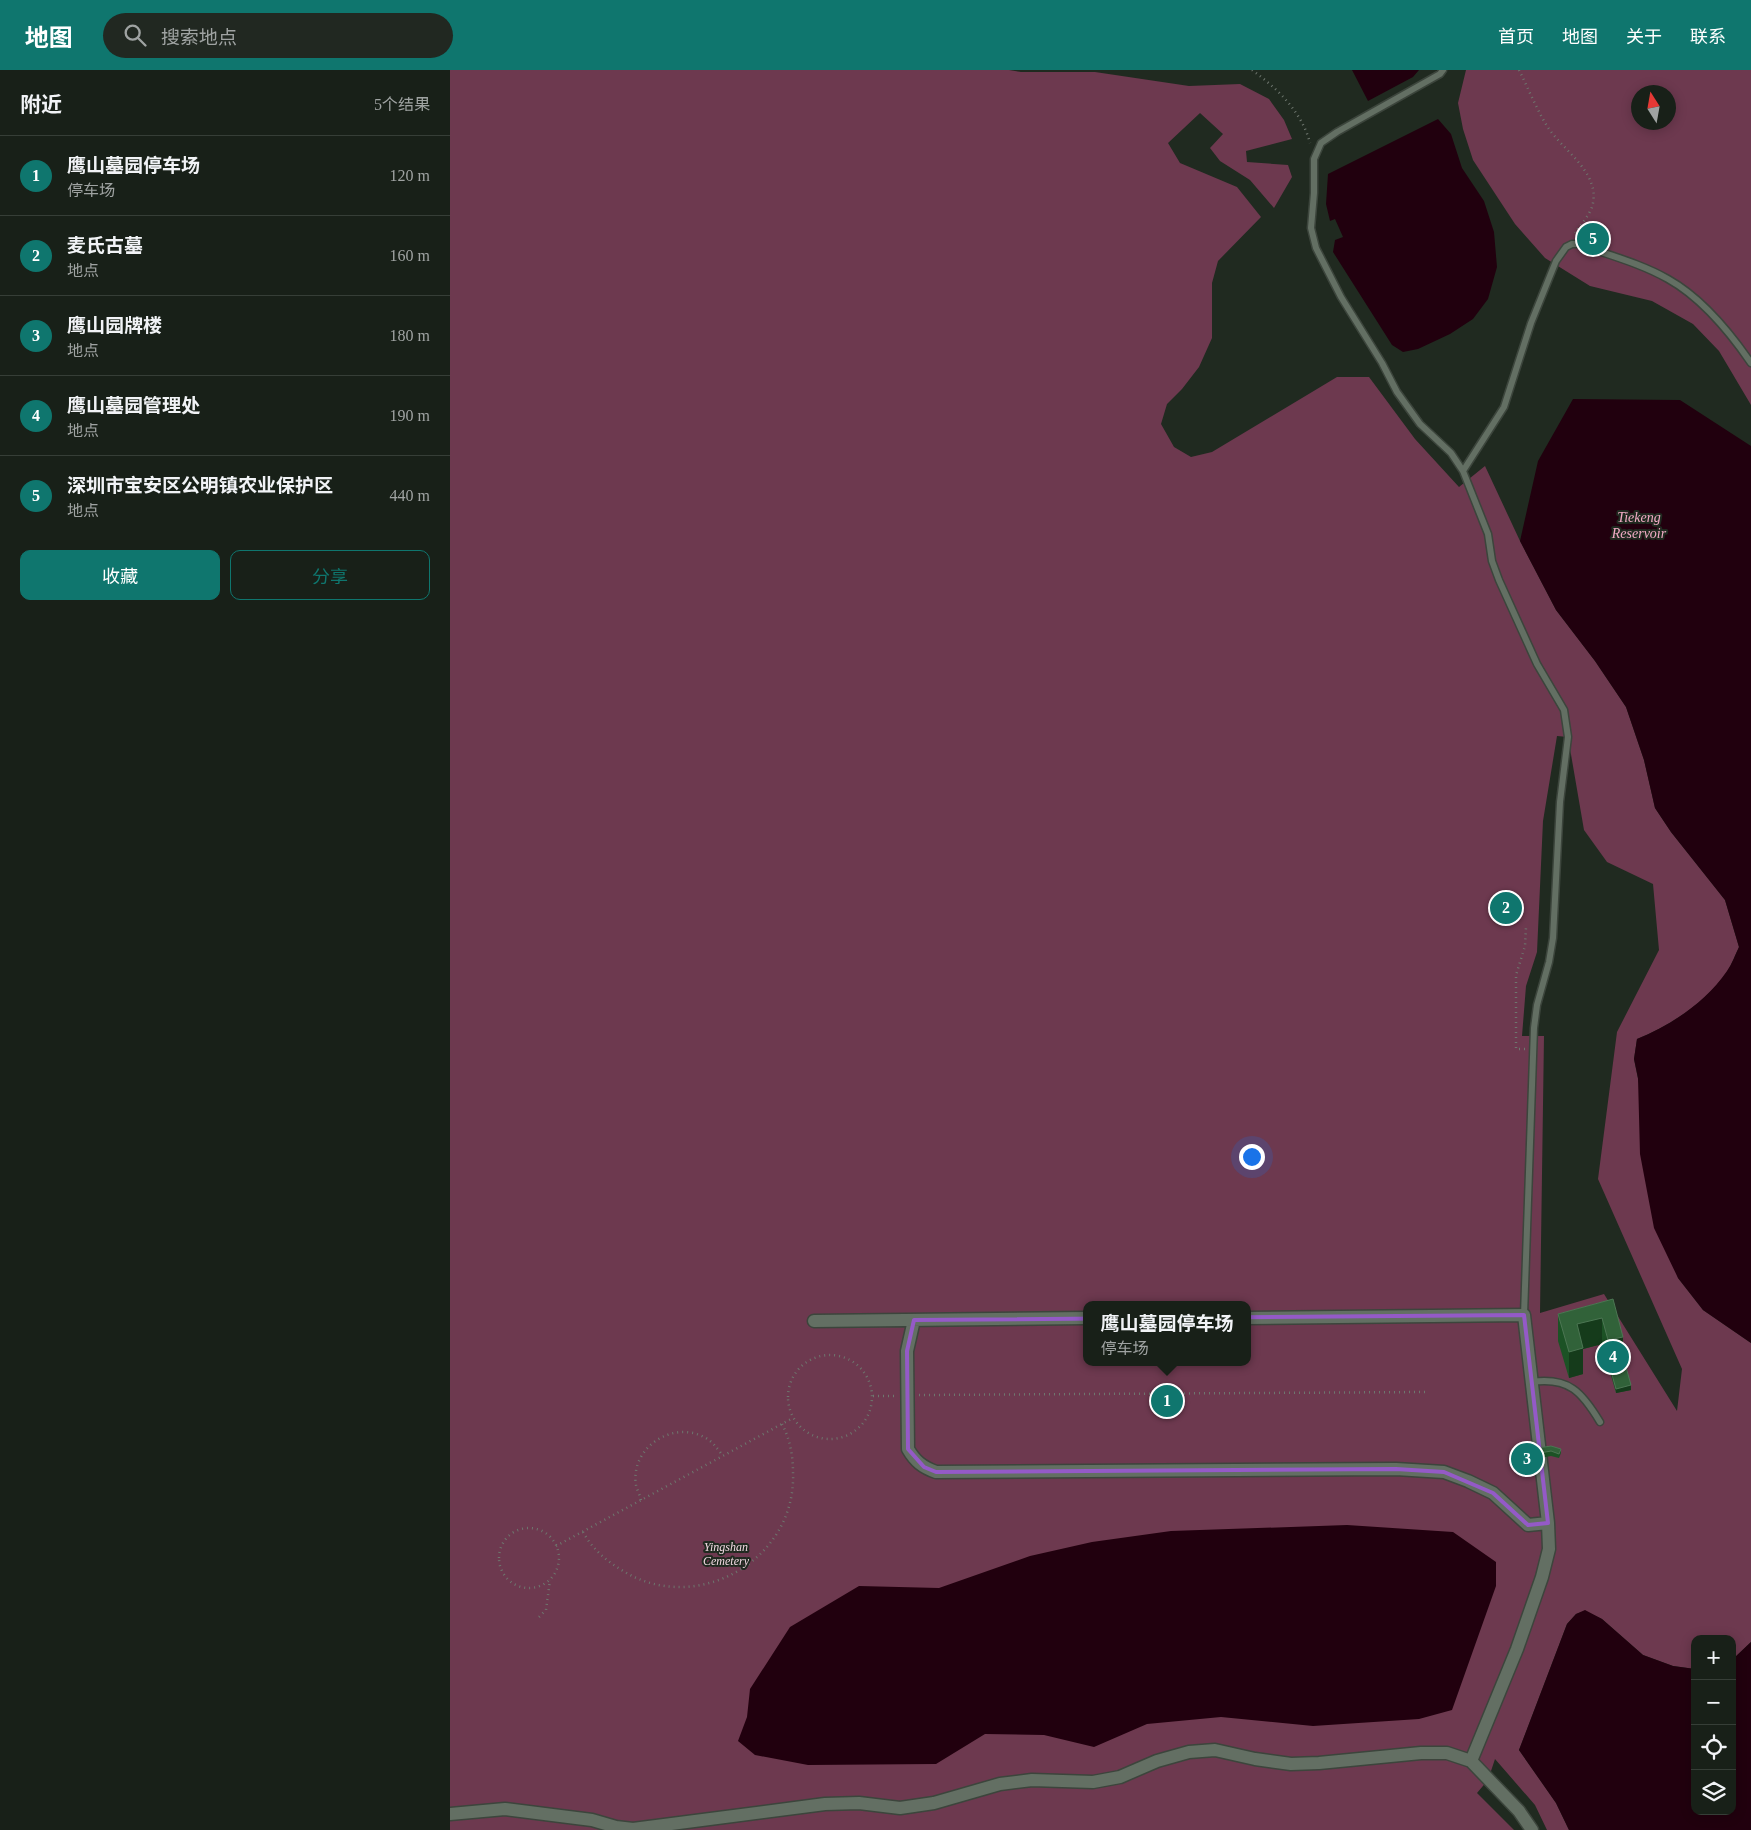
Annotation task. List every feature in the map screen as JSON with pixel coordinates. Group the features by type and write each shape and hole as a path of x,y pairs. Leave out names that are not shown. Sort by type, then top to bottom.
{"street":[{"path":"1251,1318 1524,1315 1548,1522 1549,1549 1542,1577 1517,1649 1471,1761"},
{"path":"814,1321 1083,1318"},
{"path":"914,1320 906,1351 908,1448 914,1459 924,1467 936,1472 1396,1469 1444,1472 1493,1493 1528,1525 1548,1522"},
{"path":"450,1814 505,1809 592,1820 616,1827 633,1829 825,1804 859,1803 900,1808 934,1803 1000,1784 1032,1780 1093,1782 1120,1777 1157,1761 1188,1752 1215,1750 1291,1764 1421,1753 1447,1753 1471,1761 1518,1811 1532,1830"}],"lane":[{"path":"1443,70 1440,74 1326,139 1318,148 1314,159 1311,228 1316,248 1341,297 1382,363 1397,392 1420,424 1451,453 1463,472 1488,534 1492,561 1499,580 1537,664 1564,710 1568,737 1559,810 1553,938 1537,1005 1534,1028 1524,1315"},
{"path":"1463,472 1504,407 1531,324 1556,261 1566,247 1572,244 1578,244 1629,262 1668,279 1711,313 1751,363"},
{"path":"1532,1382 1548,1379 1561,1382 1574,1389 1588,1403 1600,1422"}],"path":[{"path":"1252,70 1286,99 1308,136 1314,159"},
{"path":"1519,70 1547,125 1560,144 1580,163 1589,177 1592,188 1593,203 1586,218 1566,247"},
{"path":"1516,1049 1516,975 1524,946 1526,927"},
{"path":"826,1355 840,1355 852,1361 863,1370 870,1382 873,1396 871,1409 864,1422 854,1432 842,1438 828,1439 814,1436 802,1429 793,1418 788,1405 788,1391 792,1378 800,1366 812,1359 826,1355"},
{"path":"873,1396 1426,1392"},
{"path":"556,1546 793,1418"},
{"path":"583,1532 606,1560 630,1576 656,1585 683,1588 711,1584 736,1573 758,1556 776,1535 788,1510 794,1483 793,1456 782,1424"},
{"path":"641,1500 636,1485 636,1471 640,1457 649,1445 661,1437 675,1432 689,1432 703,1436 715,1445 723,1456"},
{"path":"537,1529 545,1533 552,1540 556,1546 559,1558 557,1567 550,1578 536,1587 526,1588 508,1580 502,1572 499,1552 502,1543 509,1535 517,1530 537,1529"},
{"path":"539,1617 546,1610 550,1578"}],"highlighted area":[{"path":"1524,1315 1548,1523 1528,1525 1493,1493 1444,1472 1396,1469 936,1472 924,1467 908,1449 907,1351 914,1320"}],"green space":[{"name":"Yingshan Cemetery","path":"450,70 1009,70 1021,72 1095,72 1189,86 1240,84 1269,99 1284,120 1292,139 1246,151 1247,162 1288,165 1292,177 1274,208 1250,180 1220,161 1210,148 1223,134 1200,113 1168,143 1180,163 1237,187 1261,217 1218,261 1212,283 1212,338 1199,367 1182,389 1167,404 1161,424 1174,447 1191,457 1212,452 1337,377 1369,377 1415,439 1459,487 1485,466 1520,541 1556,610 1595,661 1626,707 1644,760 1655,808 1671,832 1725,900 1739,947 1729,969 1708,994 1675,1020 1637,1039 1634,1059 1678,1278 1703,1310 1751,1343 1751,1642 1736,1656 1736,1635 1691,1635 1691,1668 1673,1666 1643,1655 1602,1619 1585,1611 1576,1614 1567,1624 1519,1750 1556,1803 1569,1830 1547,1830 1535,1805 1495,1759 1488,1780 1477,1793 1514,1830 450,1830","holes":["1557,736 1568,737 1584,830 1607,862 1653,884 1659,950 1617,1032 1598,1179 1682,1369 1677,1411 1604,1294 1540,1313 1544,1036 1522,1036 1526,986 1537,952 1543,821"]},
{"path":"1466,70 1751,70 1751,405 1719,351 1693,324 1652,301 1590,286 1545,258 1515,224 1473,160 1463,129 1458,103"}],"water":[{"path":"1352,70 1419,70 1413,77 1368,101"},
{"path":"1438,119 1451,134 1462,168 1484,201 1494,232 1497,267 1488,299 1473,319 1450,334 1418,349 1403,352 1392,345 1333,252 1335,240 1343,237 1335,219 1330,221 1326,204 1328,174"},
{"name":"Tiekeng Reservoir","path":"1573,399 1680,400 1751,446 1751,1343 1703,1310 1678,1278 1654,1228 1640,1154 1638,1078 1634,1059 1637,1039 1675,1020 1698,1003 1727,971 1739,947 1725,900 1671,832 1655,808 1644,760 1626,707 1595,661 1556,610 1520,541 1538,461"},
{"path":"1347,1525 1453,1532 1496,1562 1496,1586 1452,1710 1419,1719 1313,1726 1221,1717 1147,1724 1094,1747 1044,1735 985,1734 936,1764 808,1765 755,1755 738,1741 747,1717 750,1689 790,1627 859,1586 939,1588 1030,1556 1092,1542 1171,1531"},
{"path":"1585,1610 1602,1619 1643,1655 1673,1666 1691,1668 1691,1815 1736,1815 1736,1656 1751,1642 1751,1830 1569,1830 1556,1803 1519,1750 1567,1624 1576,1614"}],"building":[{"path":"1505,892 1509,893 1508,915 1504,915"},
{"path":"1613,1299 1623,1337 1608,1340 1602,1318 1577,1324 1583,1348 1569,1352 1558,1314"},
{"path":"1624,1360 1631,1385 1616,1389 1609,1364"},
{"path":"1551,1446 1561,1449 1559,1454 1551,1451 1529,1455 1521,1461 1517,1458 1526,1450"}],"place":[{"name":"深圳市宝安区公明镇农业保护区","path":"1593,239"},
{"name":"麦氏古墓","path":"1506,908"},
{"name":"鹰山墓园管理处","path":"1613,1357"},
{"name":"鹰山墓园停车场","path":"1167,1401"},
{"name":"鹰山园牌楼","path":"1527,1459"}]}
